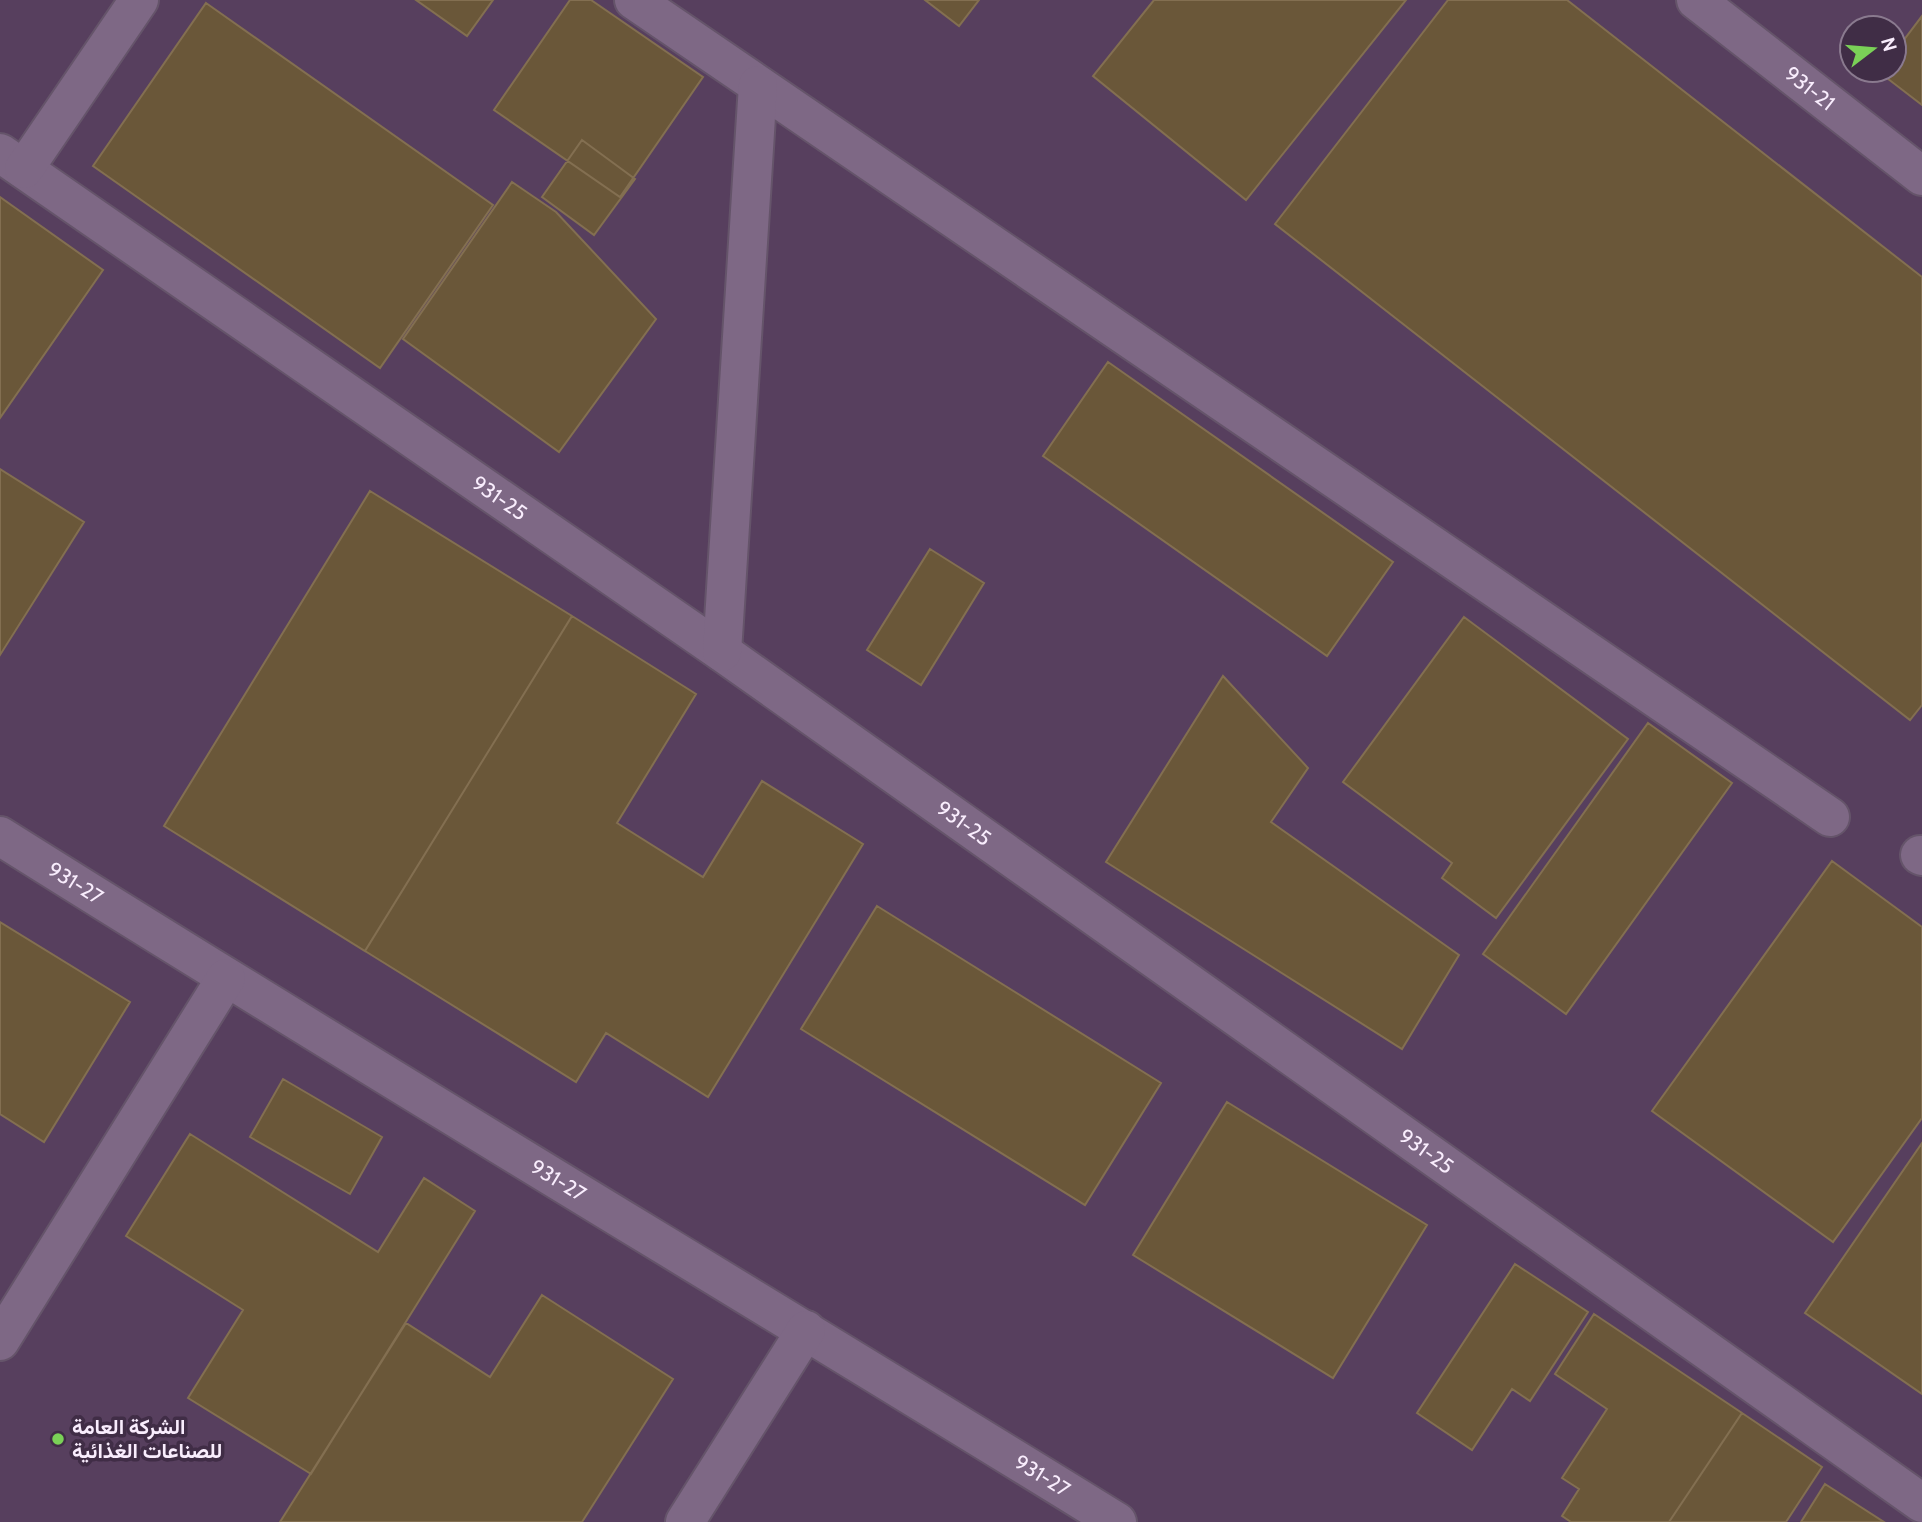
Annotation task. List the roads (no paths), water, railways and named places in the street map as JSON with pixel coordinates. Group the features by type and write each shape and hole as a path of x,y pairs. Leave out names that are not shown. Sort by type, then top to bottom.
{"street":[{"path":"12,161 139,0"},
{"path":"634,0 1830,817"},
{"name":"931-21","path":"1696,0 1922,176"},
{"path":"722,652 758,86"},
{"name":"931-25","path":"12,161 722,652 1922,1503"},
{"name":"931-27","path":"0,836 226,978 1117,1522"},
{"path":"0,1341 226,978"},
{"path":"685,1522 806,1330"}],"place":[{"name":"الشركة العامة للصناعات الغذائية","path":"58,1439"}]}
